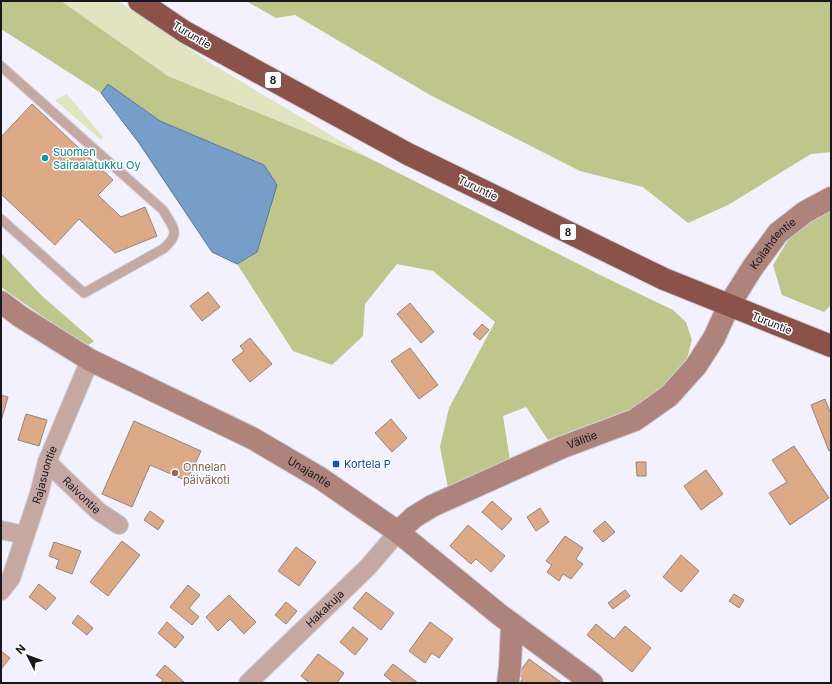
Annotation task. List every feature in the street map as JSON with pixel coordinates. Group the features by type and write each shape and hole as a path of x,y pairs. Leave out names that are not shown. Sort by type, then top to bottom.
{"highway":[{"name":"Turuntie","path":"139,1 185,32 408,154 664,280 831,346"}],"street":[{"name":"Koilahdentie","path":"729,305 753,267 778,233 805,212 831,198"},
{"name":"Unajantie","path":"1,302 90,360 252,438 320,478 398,532 512,624 592,683"},
{"name":"Välitie","path":"398,532 414,517 468,489 563,447 635,420 669,396 696,366 714,338 729,305"},
{"name":"Rajasuontie","path":"1,590 11,578 39,494 47,462 90,360"},
{"name":"Raivontie","path":"47,462 98,511 119,525"},
{"path":"1,530 25,535"},
{"name":"Hakakuja","path":"255,681 368,567 398,532"},
{"path":"508,683 512,624"}],"lane":[{"path":"1,66 163,210 174,230 174,237 163,249 84,293 1,220"}],"green space":[{"path":"1,1 61,1 168,76 369,158 600,275 673,310 686,322 692,340 687,359 677,376 647,403 548,440 526,407 503,416 510,460 448,488 440,447 449,408 495,322 433,271 397,264 365,304 363,336 332,365 293,351 237,264 257,252 276,185 264,165 160,121 108,84 101,93 1,29"},
{"path":"61,1 118,1 212,64 369,158 168,76"},
{"path":"246,1 831,1 831,152 811,154 728,205 688,223 643,187 580,171 430,95 295,15 276,18"},
{"path":"67,94 103,137 101,140 55,100"},
{"path":"831,209 831,305 824,312 782,295 773,265 793,232"},
{"path":"1,253 42,296 94,341 86,347 1,287"}],"water":[{"path":"108,84 160,121 264,165 277,185 257,252 237,264 212,252 139,143 101,93"}],"building":[{"name":"Suomen Sairaalatukku Oy","path":"32,104 113,180 98,195 121,217 145,207 157,236 115,253 79,219 55,245 1,194 1,137"},
{"path":"208,292 220,307 202,321 190,306"},
{"path":"410,303 434,332 421,343 397,314"},
{"path":"482,324 489,330 480,340 473,334"},
{"path":"250,338 272,364 250,382 232,360 244,351 240,346"},
{"path":"410,348 438,385 419,399 391,361"},
{"path":"1,395 8,397 1,421"},
{"path":"825,399 831,414 831,450 829,451 811,405"},
{"path":"26,414 47,420 39,446 18,440"},
{"path":"391,419 407,438 392,452 375,433"},
{"path":"134,421 201,451 187,481 150,465 132,507 102,494"},
{"path":"794,446 829,498 790,525 769,493 787,482 772,460"},
{"path":"636,462 646,462 646,476 637,476"},
{"path":"706,470 723,494 701,510 684,486"},
{"path":"492,501 512,519 502,530 482,512"},
{"path":"540,508 549,522 536,531 527,517"},
{"path":"150,511 164,521 158,530 144,520"},
{"path":"605,521 615,532 603,542 593,531"},
{"path":"468,525 505,556 491,572 476,559 471,564 450,546"},
{"path":"565,536 583,548 576,559 583,564 571,579 563,574 559,581 547,572 552,565 546,561"},
{"path":"122,541 140,555 108,596 90,582"},
{"path":"54,542 81,551 72,574 56,568 59,560 49,556"},
{"path":"296,547 316,562 299,586 278,571"},
{"path":"681,555 699,571 681,592 663,577"},
{"path":"39,584 56,598 46,610 29,597"},
{"path":"188,585 200,595 189,608 199,617 192,625 170,607"},
{"path":"625,590 630,596 613,609 608,603"},
{"path":"366,592 394,613 381,630 353,608"},
{"path":"734,594 744,600 739,608 729,601"},
{"path":"229,595 256,622 244,634 230,619 218,631 206,617"},
{"path":"286,602 297,611 286,624 275,615"},
{"path":"78,615 93,628 87,635 72,623"},
{"path":"167,622 184,637 175,648 158,633"},
{"path":"430,622 453,639 439,658 432,653 425,663 409,651"},
{"path":"596,624 614,639 625,626 651,648 632,672 587,635"},
{"path":"353,627 368,639 355,655 340,642"},
{"path":"1,651 10,658 1,669"},
{"path":"318,654 344,673 337,683 310,683 301,676"},
{"path":"529,659 562,683 520,683 523,678 518,674"},
{"path":"393,664 418,683 394,683 384,675"},
{"path":"165,665 184,682 160,683 163,680 156,675"}],"place":[{"name":"Suomen Sairaalatukku Oy","path":"45,158"},
{"name":"Kortela P","path":"336,464"},
{"name":"Onnelan päiväkoti","path":"175,473"}]}
